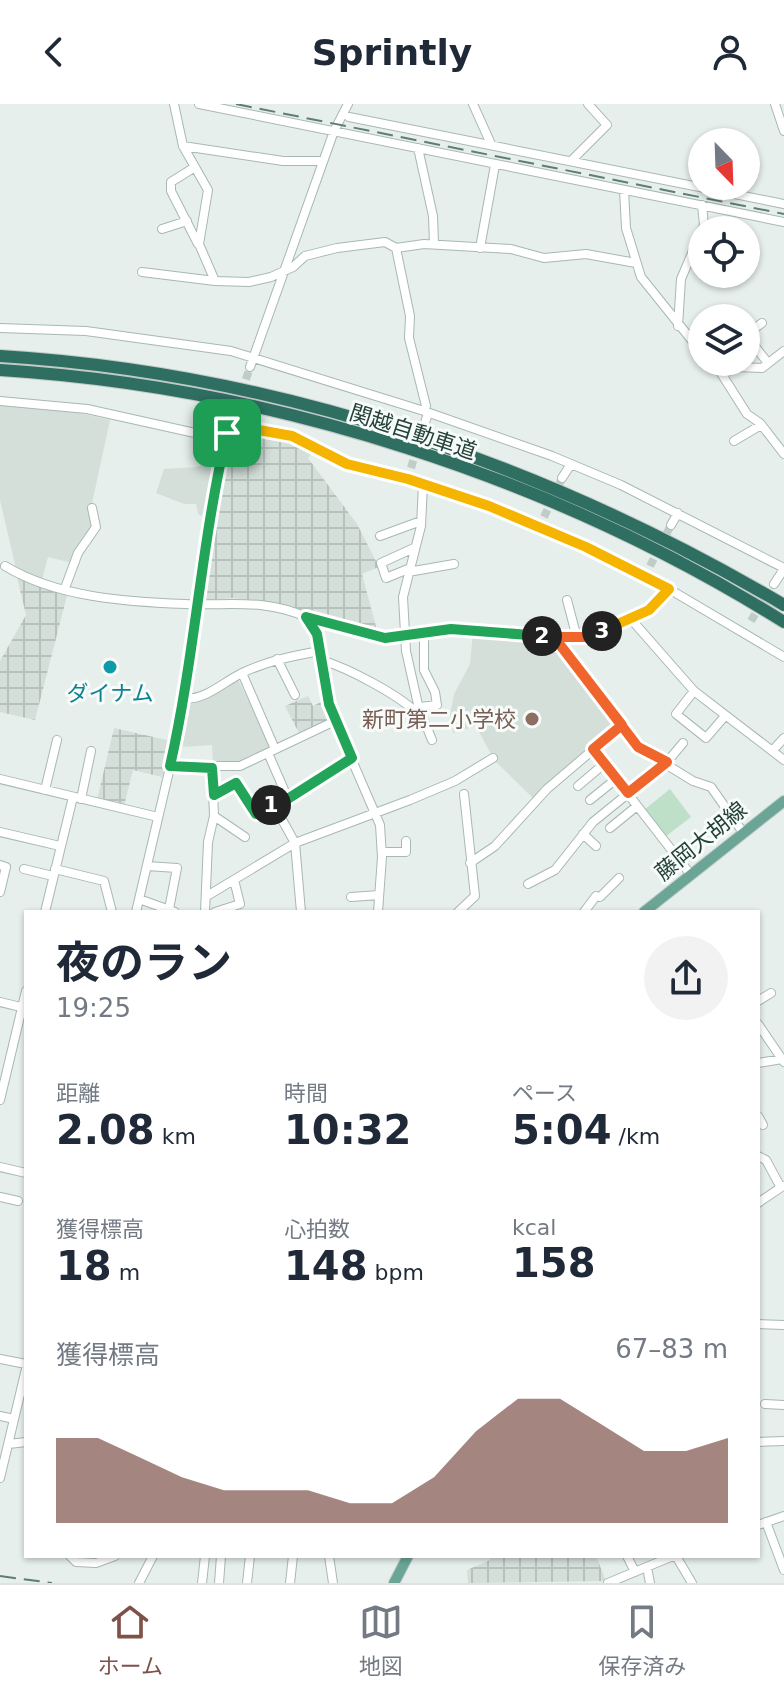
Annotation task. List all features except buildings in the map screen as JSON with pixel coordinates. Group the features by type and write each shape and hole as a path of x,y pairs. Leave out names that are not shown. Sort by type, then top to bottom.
{"highway":[{"name":"関越自動車道","path":"0,356 199,381 299,403 389,428 490,462 584,500 693,553 784,605"},
{"name":"関越自動車道","path":"0,370 103,381 210,399 296,418 422,454 577,513 673,559 784,622"}],"main road":[{"name":"藤岡大胡線","path":"647,910 742,831 784,801"},
{"path":"394,1583 407,1558"}],"street":[{"path":"174,104 183,146 208,190 199,244"},
{"path":"199,104 784,222"},
{"path":"251,363 334,131 348,104"},
{"path":"473,104 491,144"},
{"path":"571,161 607,125 588,104"},
{"path":"775,104 784,131"},
{"path":"349,117 784,204"},
{"path":"383,123 385,142"},
{"path":"183,146 283,161 323,161"},
{"path":"418,148 433,216 434,244"},
{"path":"480,248 495,165"},
{"path":"195,167 171,182 171,191 215,281"},
{"path":"624,190 626,228 636,263 650,291 688,337"},
{"path":"678,326 681,279 704,225 702,205"},
{"path":"162,229 187,221"},
{"path":"142,272 249,282 285,270 305,256 385,242 396,248 434,244 511,249 544,258 586,254 636,263"},
{"path":"396,248 408,305 409,338 426,406 424,426"},
{"path":"0,328 158,339 231,351 251,363 426,412 571,464 678,513 784,568 774,584"},
{"path":"760,367 784,351"},
{"path":"760,353 768,363"},
{"path":"723,376 747,414 761,425 784,454"},
{"path":"0,401 100,411 213,437 229,429 292,436 347,464 408,479 540,527 669,589 784,657"},
{"path":"734,441 761,425"},
{"path":"136,910 186,699 208,515 229,429"},
{"path":"562,478 571,464"},
{"path":"408,479 411,468"},
{"path":"423,484 421,521 403,597 404,636 421,718 432,740"},
{"path":"65,588 78,553 96,527 92,508"},
{"path":"671,525 678,513"},
{"path":"540,527 544,517"},
{"path":"380,536 421,521"},
{"path":"414,548 381,563 386,578 408,570 454,564"},
{"path":"5,566 22,576 120,599 197,604 243,601 385,638 455,629 588,637 649,610 669,589"},
{"path":"643,576 650,566"},
{"path":"567,600 577,638"},
{"path":"306,617 317,634 335,721 380,825 382,852 378,910"},
{"path":"630,618 694,691 784,760"},
{"path":"746,633 751,621"},
{"path":"420,707 437,705 435,692 424,670 424,633"},
{"path":"554,637 638,747 667,762 693,781 711,787 742,831"},
{"path":"186,699 208,695 242,673 277,659 320,655 360,674 421,718"},
{"path":"277,659 295,695"},
{"path":"242,673 288,799"},
{"path":"694,691 676,714 706,738 725,716"},
{"path":"170,766 240,766 335,721"},
{"path":"470,863 495,846 547,789 622,725"},
{"path":"773,750 784,738"},
{"path":"45,790 57,740"},
{"path":"528,884 555,870 583,834 667,762 683,743"},
{"path":"593,749 691,875"},
{"path":"45,910 60,846 91,751"},
{"path":"275,807 352,758"},
{"path":"207,896 295,843 455,781 493,758"},
{"path":"578,786 604,764"},
{"path":"205,910 208,842 214,816 212,768"},
{"path":"0,779 158,817"},
{"path":"590,800 616,779"},
{"path":"214,795 236,783 256,814 270,805 275,807 295,843 301,910"},
{"path":"460,910 475,896 464,794"},
{"path":"610,828 637,806"},
{"path":"214,816 245,837"},
{"path":"0,832 60,846"},
{"path":"583,834 596,846"},
{"path":"382,852 406,852 406,841"},
{"path":"0,865 6,867 0,892"},
{"path":"139,899 155,908 172,910 177,868 147,866"},
{"path":"24,869 104,881 111,910"},
{"path":"586,910 619,878"},
{"path":"221,910 240,904 234,880"},
{"path":"351,897 379,895"},
{"path":"760,1000 771,993"},
{"path":"0,1002 24,1008 5,1058 0,1100"},
{"path":"760,1027 783,1060 760,1063"},
{"path":"760,1120 763,1125"},
{"path":"760,1157 766,1160 782,1186 760,1202"},
{"path":"0,1167 24,1173"},
{"path":"0,1197 18,1201"},
{"path":"760,1324 784,1325"},
{"path":"0,1359 24,1366"},
{"path":"0,1478 24,1376"},
{"path":"765,1404 784,1405"},
{"path":"0,1416 14,1419"},
{"path":"760,1442 784,1441"},
{"path":"9,1444 24,1442"},
{"path":"784,1516 762,1524 784,1570"},
{"path":"72,1558 76,1562 96,1563 110,1558"},
{"path":"139,1583 152,1558"},
{"path":"202,1583 205,1558"},
{"path":"219,1583 221,1558"},
{"path":"247,1583 250,1558"},
{"path":"290,1583 293,1558"},
{"path":"332,1558 333,1583"},
{"path":"608,1583 631,1577 669,1558"},
{"path":"675,1558 692,1583"},
{"path":"647,1567 650,1583"}],"shaded area":[{"path":"0,404 62,409 110,420 91,508 95,526 72,563 48,557 42,580 16,569 0,500"},
{"path":"242,433 288,442 312,453 308,458 357,524 379,567 362,574 378,634 279,604 233,598 207,601 203,597 218,494 232,438"},
{"path":"214,459 202,516 198,514 196,504 184,504 156,493 164,469 197,467"},
{"path":"17,577 68,592 35,720 0,712 0,661 26,615"},
{"name":"新町第二小学校","path":"473,632 554,639 616,723 536,801 494,760 476,726 453,733 450,715 454,694 470,664"},
{"path":"237,678 273,748 241,763 213,765 212,745 182,747 191,701 212,695"},
{"path":"308,696 313,706 325,700 332,719 300,735 285,706"},
{"path":"114,728 171,741 162,777 133,770 124,806 97,800"},
{"path":"597,1558 606,1581 468,1583 467,1570 490,1560"}],"green space":[{"path":"670,789 691,817 665,837 644,810"}],"tunnel":[{"path":"231,425 250,367"},
{"path":"411,468 421,434"},
{"path":"544,517 562,478"},
{"path":"650,566 671,525"},
{"path":"751,621 769,591"}],"railway":[{"path":"236,104 784,214"},
{"path":"0,1576 52,1583"}],"place":[{"name":"ダイナム","path":"110,667"},
{"name":"新町第二小学校","path":"532,719"}],"route":[{"path":"227,433 208,515 186,699 170,766 212,768 214,795 236,783 256,814 270,805 275,807 352,758 329,704 317,634 306,617 385,638 451,629 554,637 638,747 667,762 628,793 593,749 622,725 554,637 588,637 649,610 669,589 586,547 489,506 408,479 347,464 292,436 231,425 227,433"}]}
